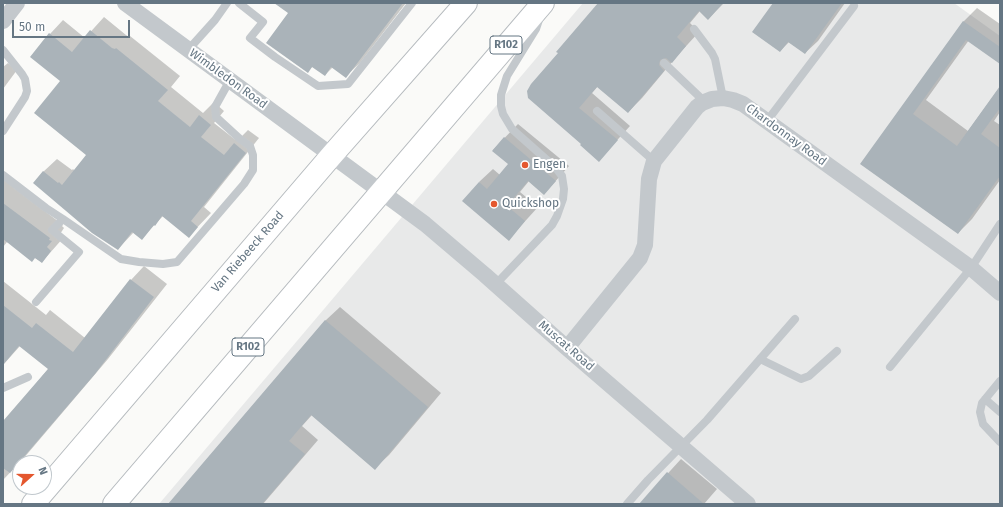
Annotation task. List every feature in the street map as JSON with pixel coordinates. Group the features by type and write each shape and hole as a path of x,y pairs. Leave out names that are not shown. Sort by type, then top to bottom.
{"main road":[{"name":"Van Riebeeck Road","path":"33,504 332,155 466,3"},
{"name":"R102","path":"114,504 543,3"}],"street":[{"path":"3,20 17,3"},
{"name":"Wimbledon Road","path":"125,3 382,191"},
{"name":"Chardonnay Road","path":"567,348 640,258 645,245 649,179 654,161 697,107 712,99 723,98 733,100 743,104 767,120 971,268 1000,293"},
{"name":"Muscat Road","path":"382,191 432,229 496,284 567,348 682,446 740,500"}],"lane":[{"path":"188,50 215,20 227,3"},
{"path":"239,3 263,22 250,38 318,86 348,84 412,3"},
{"path":"496,284 552,225 563,199 564,189 562,176 556,168 518,135 507,122 501,106 507,76 536,29 543,3"},
{"path":"767,120 854,6"},
{"path":"694,29 712,53 723,98"},
{"path":"3,50 25,79 27,91 25,97 3,131"},
{"path":"664,63 705,102"},
{"path":"3,175 46,208 121,258 155,264 177,262 252,174 253,155 250,146 216,117 215,107 230,80"},
{"path":"597,111 654,161"},
{"path":"36,302 79,252 52,230 63,219"},
{"path":"890,367 997,235 1000,224"},
{"path":"627,504 648,480 707,420 795,319"},
{"path":"760,359 801,379 809,376 837,351"},
{"path":"3,388 28,376"},
{"path":"1000,381 980,407 983,424 1000,442"},
{"path":"985,399 1000,412"}],"shaded area":[{"path":"583,3 954,3 1000,36 1000,504 159,504"}],"building":[{"path":"274,3 403,3 346,78 331,67 325,76 312,67 308,73 266,43 288,13"},
{"path":"598,3 723,3 708,20 699,11 677,37 686,46 672,63 666,58 660,60 659,65 664,71 628,113 597,87 579,108 618,140 599,162 580,145 581,144 528,98 527,91 531,84 558,53 556,52"},
{"path":"773,3 842,3 805,54 788,42 780,52 752,32"},
{"path":"963,21 1000,47 1000,64 966,40 913,114 957,146 1000,86 1000,108 981,134 1000,148 1000,176 958,234 860,164"},
{"path":"90,30 112,48 116,48 168,90 158,101 190,127 199,115 211,125 201,137 224,155 234,143 246,153 191,221 198,227 189,238 162,216 142,240 132,232 118,250 92,233 33,183 43,171 62,185 86,155 34,113 60,81 30,57 49,33 72,52"},
{"path":"504,137 556,181 544,195 528,181 507,206 525,221 509,241 462,201 479,182 487,189 508,164 492,151"},
{"path":"3,203 52,241 47,247 51,251 42,263 35,258 32,262 3,239"},
{"path":"130,279 154,297 95,374 25,455 12,455 12,471 10,473 3,468 3,421 48,369 19,346 3,365 3,305 32,328 36,323 73,352"},
{"path":"325,320 428,407 375,470 311,415 289,441 305,454 262,504 168,504"},
{"path":"667,472 704,504 639,504"}],"place":[{"name":"Engen","path":"525,165"},
{"name":"Quickshop","path":"494,204"}]}
